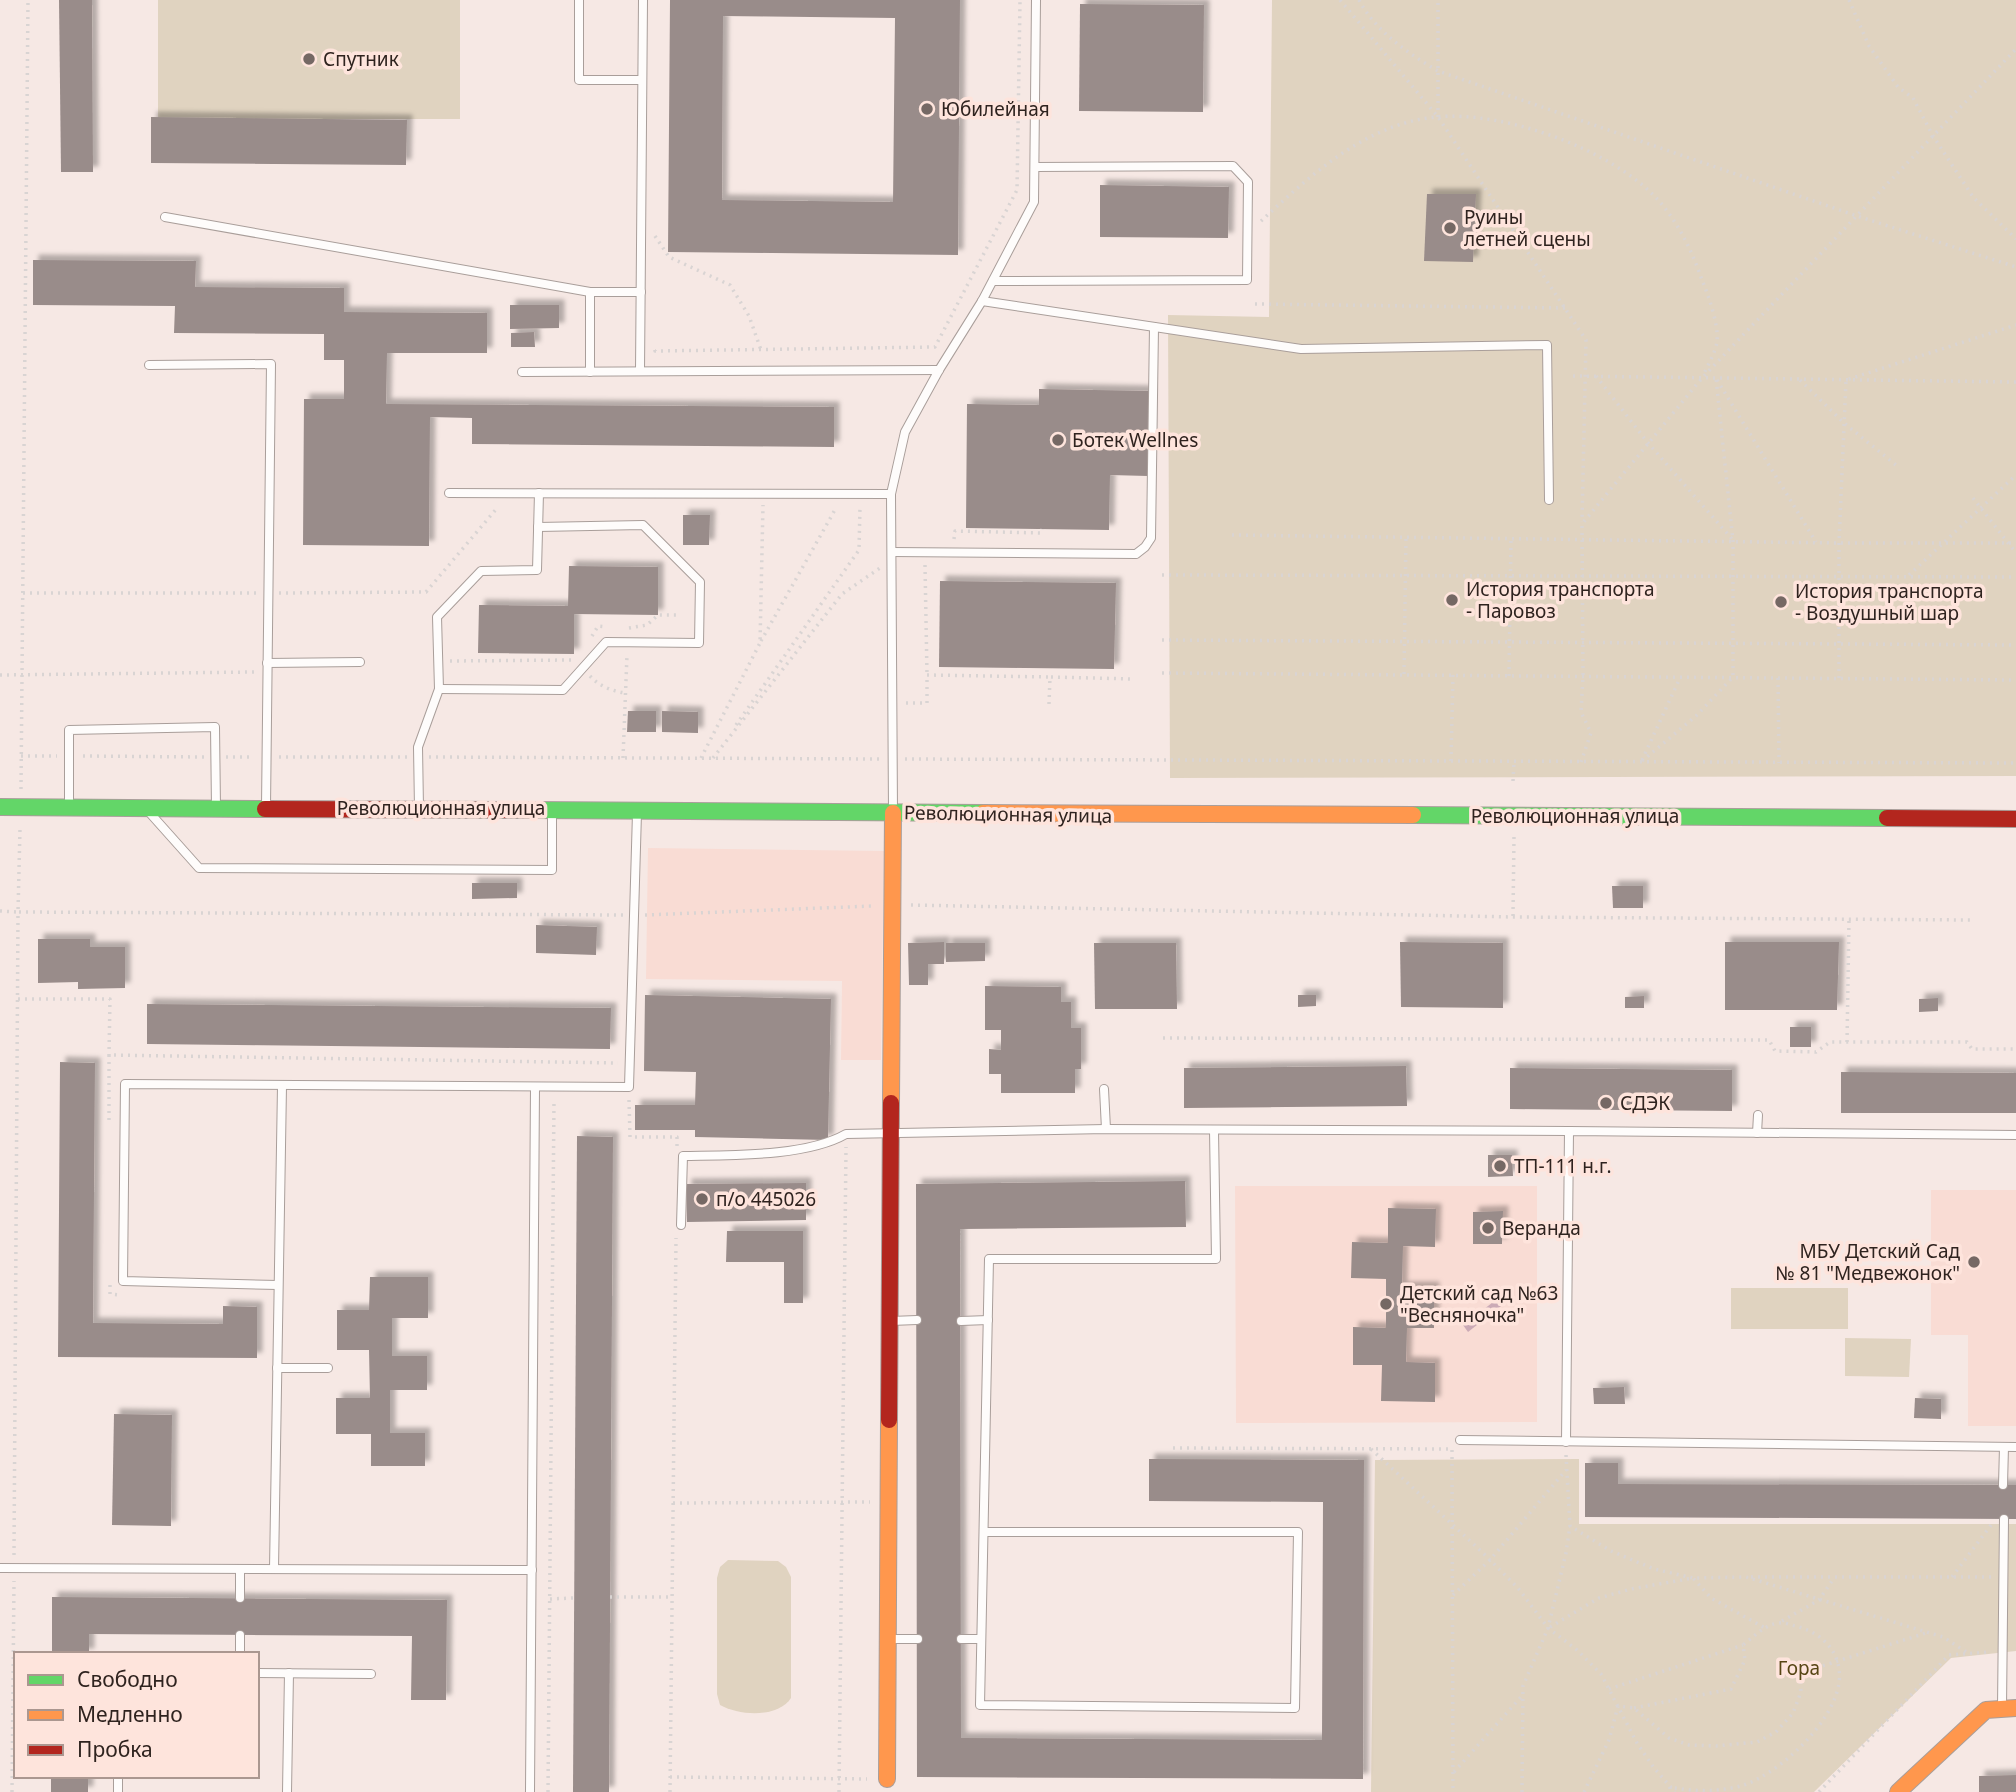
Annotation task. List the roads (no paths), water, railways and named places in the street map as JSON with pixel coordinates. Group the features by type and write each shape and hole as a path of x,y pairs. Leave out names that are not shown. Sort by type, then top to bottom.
{"main road":[{"name":"Революционная улица","path":"0,807 2016,819"},
{"path":"887,1779 893,813"},
{"path":"1898,1792 1986,1710 2009,1708"}],"lane":[{"path":"579,0 579,80 642,80"},
{"path":"640,371 643,0"},
{"path":"893,813 891,494 905,432 939,370 982,301 1034,202 1036,0"},
{"path":"993,281 1247,280 1248,182 1233,166 1035,167"},
{"path":"165,217 590,292 641,292"},
{"path":"590,292 590,372"},
{"path":"982,301 1301,349 1547,345 1549,500"},
{"path":"892,556 1136,554 1145,547 1151,538 1154,327"},
{"path":"149,365 271,364 266,807"},
{"path":"522,372 939,370"},
{"path":"449,493 891,494"},
{"path":"419,808 418,747 439,689 437,617 481,571 537,570 539,493"},
{"path":"439,689 563,690 606,642 699,643 700,582 643,525 538,527"},
{"path":"267,668 360,662"},
{"path":"69,807 69,730 215,727 216,807"},
{"path":"145,807 199,868 552,870 552,809"},
{"path":"278,1285 123,1282 125,1084 629,1087 637,810"},
{"path":"274,1569 282,1086"},
{"path":"530,1792 535,1087"},
{"path":"1104,1089 1106,1129"},
{"path":"1757,1133 1758,1115"},
{"path":"678,1228 683,1156 771,1152 830,1143 846,1133 1106,1129 2016,1135"},
{"path":"984,1532 1298,1532 1295,1707 980,1705 989,1259 1216,1259 1214,1130"},
{"path":"1566,1441 1569,1131"},
{"path":"961,1321 988,1320"},
{"path":"888,1321 917,1321"},
{"path":"277,1368 328,1368"},
{"path":"1460,1440 2016,1447"},
{"path":"2003,1485 2004,1447"},
{"path":"2004,1518 2003,1651 2009,1708"},
{"path":"0,1568 532,1570"},
{"path":"240,1569 240,1598"},
{"path":"240,1635 240,1652"},
{"path":"887,1639 918,1639"},
{"path":"961,1639 981,1639"},
{"path":"259,1673 371,1674"},
{"path":"287,1792 289,1673"}],"place":[{"name":"Спутник","path":"309,59"},
{"name":"Юбилейная","path":"927,109"},
{"name":"Руины летней сцены","path":"1450,228"},
{"name":"Ботек Wellnes","path":"1058,440"},
{"name":"История транспорта - Паровоз","path":"1452,600"},
{"name":"История транспорта - Воздушный шар","path":"1781,602"},
{"name":"СДЭК","path":"1606,1103"},
{"name":"ТП-111 н.г.","path":"1500,1166"},
{"name":"п/о 445026","path":"702,1199"},
{"name":"Веранда","path":"1488,1228"},
{"name":"МБУ Детский Сад № 81 \"Медвежонок\"","path":"1974,1262"},
{"name":"Детский сад №63 \"Весняночка\"","path":"1386,1304"}],"park label":[{"name":"Гора","path":"1799,1668"}]}
